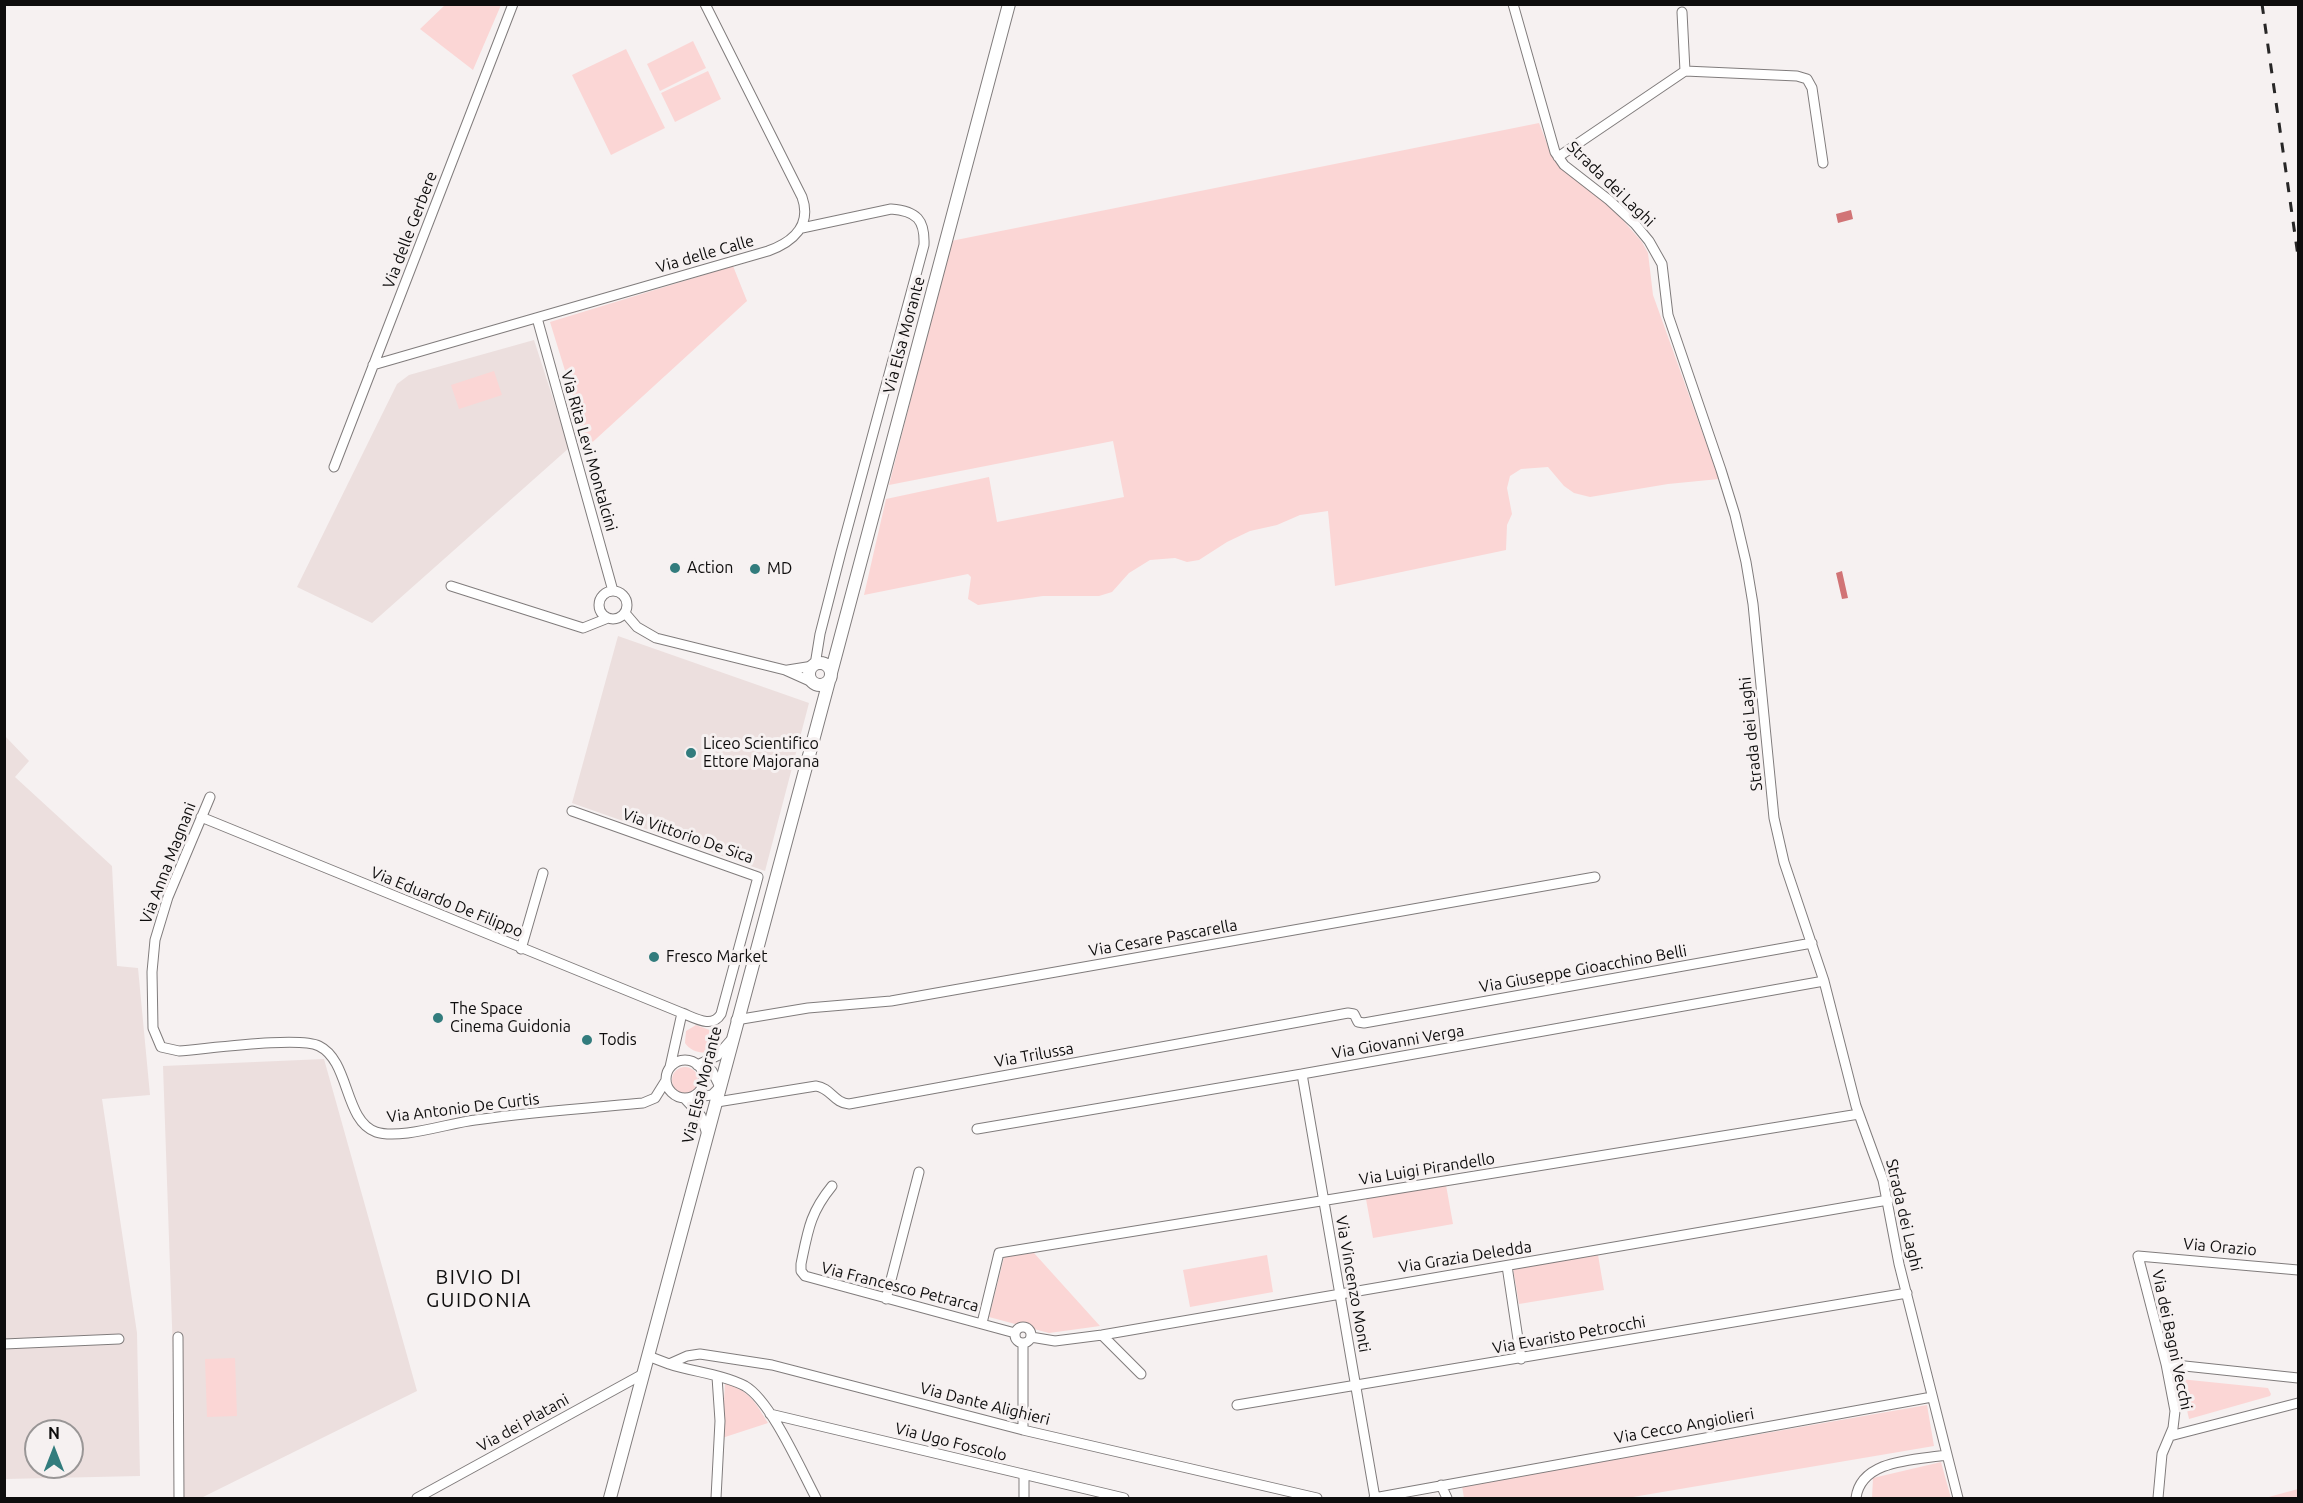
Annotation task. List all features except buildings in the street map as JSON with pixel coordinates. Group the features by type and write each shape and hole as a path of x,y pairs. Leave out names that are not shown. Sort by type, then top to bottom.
{"street":[{"name":"Via delle Gerbere","path":"334,467 513,4"},
{"path":"705,4 802,197 805,210 802,228 891,209 904,210 914,215 922,223 924,231 924,245 820,634 814,666 810,676 814,683 821,685 830,677 825,665 814,666 785,670"},
{"name":"Via Elsa Morante","path":"610,1498 1009,4"},
{"name":"Strada dei Laghi","path":"1513,4 1548,133 1557,157 1635,224 1653,246 1662,264 1668,315 1721,470 1742,544 1753,604 1775,823 1787,872 1824,981 1859,1114 1880,1168 1907,1293 1946,1455 1959,1498"},
{"path":"1682,12 1685,71"},
{"path":"1557,157 1685,71 1797,76 1807,79 1812,88 1823,163"},
{"name":"Via delle Calle","path":"374,365 768,251 786,243 802,228"},
{"name":"Via Rita Levi Montalcini","path":"537,318 613,591 622,593 627,600 625,613 637,627 656,638 785,670 814,683"},
{"path":"451,586 583,627 608,618 617,619 625,613"},
{"path":"608,618 601,612 599,602 604,594 613,591"},
{"name":"Via Anna Magnani","path":"160,1047 153,1028 152,972 155,939 168,897 210,796"},
{"name":"Via Vittorio De Sica","path":"572,811 758,877 722,1014 717,1020 711,1022 682,1013"},
{"name":"Via Eduardo De Filippo","path":"201,817 682,1013"},
{"path":"521,949 543,873"},
{"name":"Via Cesare Pascarella","path":"736,1020 808,1008 891,1001 1595,877"},
{"name":"Via Giuseppe Gioacchino Belli","path":"1358,1022 1364,1023 1812,943"},
{"name":"Via Giovanni Verga","path":"977,1129 1824,981"},
{"path":"670,1067 679,1061 694,1063 712,1071 720,1087 712,1095 689,1098 670,1092 665,1077 670,1067 682,1013"},
{"name":"Via Trilussa","path":"717,1102 816,1086 827,1089 842,1103 849,1104 1347,1013 1354,1014 1358,1022"},
{"path":"694,1063 717,1056 731,1039"},
{"name":"Via Antonio De Curtis","path":"160,1047 178,1051 297,1042 317,1045 336,1062 360,1118 372,1131 385,1134 474,1120 644,1103 655,1098 665,1082"},
{"path":"675,1043 679,1051 704,1075 702,1088 689,1098"},
{"name":"Via Vincenzo Monti","path":"1302,1074 1374,1498"},
{"path":"689,1098 707,1134"},
{"name":"Via Luigi Pirandello","path":"982,1323 999,1253 1859,1114"},
{"path":"886,1299 919,1172"},
{"name":"Via Francesco Petrarca","path":"832,1186 818,1205 810,1222 801,1264 802,1274 814,1280 1015,1333"},
{"name":"Via Grazia Deledda","path":"1031,1337 1046,1341 1102,1335 1888,1200"},
{"name":"Via Orazio","path":"2139,1256 2298,1270"},
{"name":"Via dei Bagni Vecchi","path":"2139,1256 2166,1364 2175,1411 2174,1424 2162,1454 2158,1498"},
{"path":"1507,1266 1521,1359"},
{"name":"Via Evaristo Petrocchi","path":"1237,1405 1907,1293"},
{"path":"1025,1327 1029,1329 1031,1337 1023,1344 1015,1338 1015,1333 1017,1329 1025,1327"},
{"path":"1102,1335 1142,1374"},
{"path":"178,1337 179,1498"},
{"path":"4,1344 119,1339"},
{"path":"1023,1344 1023,1430"},
{"name":"Via Dante Alighieri","path":"669,1364 687,1356 700,1354 742,1359 798,1371 1023,1430 1317,1498"},
{"path":"648,1356 740,1384 751,1390 770,1414 816,1498"},
{"path":"2166,1364 2298,1378"},
{"name":"Via dei Platani","path":"417,1498 643,1374"},
{"path":"717,1377 720,1421 717,1498"},
{"name":"Via Cecco Angiolieri","path":"1374,1498 1932,1397"},
{"path":"2170,1436 2298,1403"},
{"name":"Via Ugo Foscolo","path":"770,1414 1124,1498"},
{"path":"1856,1498 1864,1478 1878,1469 1946,1455"},
{"path":"1024,1475 1024,1498"},
{"path":"1441,1485 1447,1498"}],"shaded area":[{"path":"445,5 501,5 473,70 420,29"},
{"path":"693,41 706,68 660,91 647,64"},
{"path":"626,49 665,128 611,155 572,75"},
{"path":"708,71 721,99 675,122 661,93"},
{"path":"1539,123 1552,156 1561,168 1586,185 1621,218 1642,242 1648,253 1653,295 1719,479 1668,484 1590,497 1574,493 1564,486 1548,467 1521,469 1510,476 1507,488 1512,514 1507,525 1506,550 1335,586 1328,511 1300,515 1277,525 1250,531 1227,542 1199,560 1187,562 1175,558 1150,560 1129,573 1112,592 1099,596 1043,596 978,605 968,599 971,577 968,574 864,595 886,499 989,477 997,522 1124,497 1113,441 889,485 951,241"},
{"path":"1851,210 1853,219 1838,223 1836,214"},
{"path":"733,266 747,301 585,449 571,390 550,322"},
{"path":"534,340 569,448 372,623 297,587 397,384 409,375"},
{"path":"494,371 502,395 459,409 451,385"},
{"path":"1842,571 1848,598 1842,599 1836,573"},
{"name":"Liceo Scientifico Ettore Majorana","path":"618,636 809,703 765,871 572,803"},
{"path":"4,735 29,761 15,777 112,866 117,966 138,968 150,1095 102,1099 137,1333 140,1476 84,1477 84,1419 24,1419 24,1479 5,1479"},
{"path":"696,1025 715,1032 716,1039 710,1052 696,1051 685,1043 686,1031"},
{"path":"324,1059 417,1391 201,1498 178,1498 163,1066"},
{"path":"685,1067 694,1071 698,1080 694,1089 685,1093 676,1089 672,1080 676,1071"},
{"path":"1446,1185 1453,1224 1373,1238 1366,1199"},
{"path":"1034,1253 1100,1326 1049,1333 989,1317 1004,1257"},
{"path":"1267,1255 1273,1292 1190,1307 1183,1270"},
{"path":"1598,1255 1604,1290 1519,1304 1513,1269"},
{"path":"235,1358 237,1416 207,1417 205,1359"},
{"path":"2180,1379 2268,1388 2271,1394 2189,1419"},
{"path":"725,1383 751,1398 768,1423 722,1438"},
{"path":"1927,1405 1934,1446 1627,1498 1464,1498 1462,1486"},
{"path":"1941,1462 1951,1498 1872,1498 1873,1478"},
{"path":"2298,1489 2298,1498 2265,1498"}],"railway":[{"path":"2262,4 2298,256"}],"place":[{"name":"Action","path":"675,568"},
{"name":"MD","path":"755,569"},
{"name":"Liceo Scientifico Ettore Majorana","path":"691,753"},
{"name":"Fresco Market","path":"654,957"},
{"name":"The Space Cinema Guidonia","path":"438,1018"},
{"name":"Todis","path":"587,1040"}],"district":[{"name":"BIVIO DI GUIDONIA","path":"479,1288"}]}
